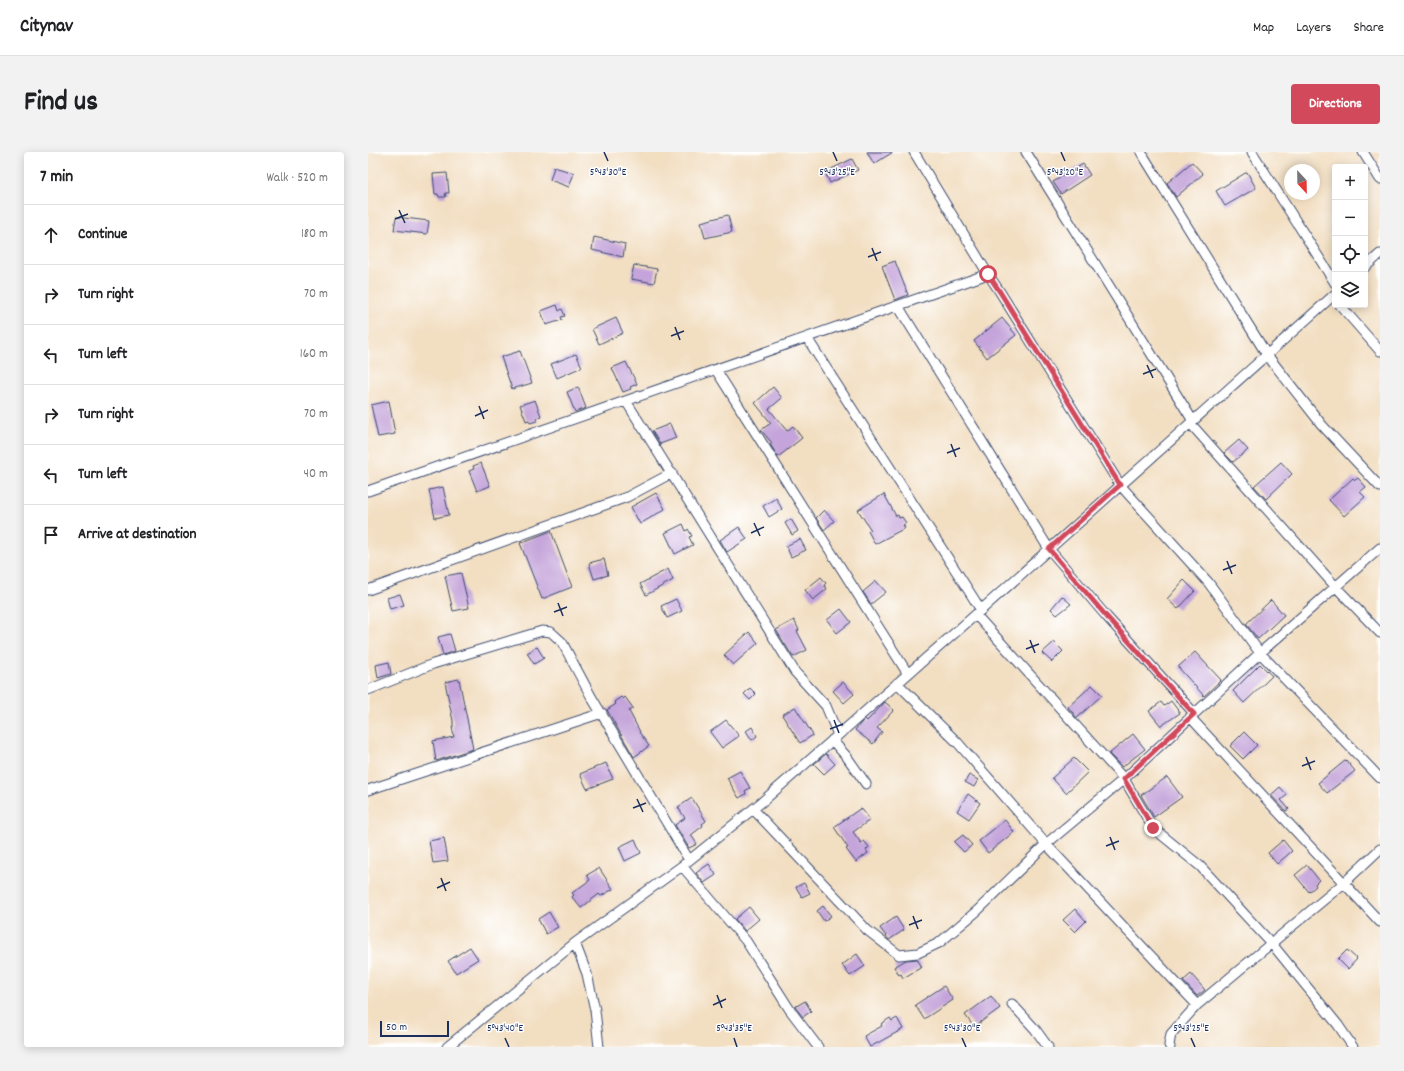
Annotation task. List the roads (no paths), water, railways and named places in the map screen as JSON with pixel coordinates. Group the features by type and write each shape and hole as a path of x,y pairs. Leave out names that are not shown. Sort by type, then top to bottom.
{"street":[{"path":"914,152 988,274 1120,485 1208,582 1260,653 1380,778"},
{"path":"1026,152 1192,422 1335,586 1380,633"},
{"path":"1141,152 1267,355 1322,426 1380,487"},
{"path":"1252,152 1332,278"},
{"path":"1363,152 1380,179"},
{"path":"1368,264 1380,254"},
{"path":"368,491 988,274"},
{"path":"447,1047 575,943 686,863 753,809 979,613 1120,485 1332,298"},
{"path":"898,306 1049,549 1192,716 1380,922"},
{"path":"1343,308 1380,351"},
{"path":"807,338 979,613 1124,779 1153,828 1200,866 1272,944 1338,1025 1353,1047"},
{"path":"716,370 908,674"},
{"path":"626,401 795,672 826,706 835,737 866,784"},
{"path":"368,590 627,497 672,473"},
{"path":"753,809 866,930 898,955 918,953 939,943 977,911 1046,844 1124,779 1260,653 1380,548"},
{"path":"368,690 433,664 542,631 551,632 562,642 686,863 746,941 790,1010 818,1047"},
{"path":"898,683 958,743 1046,844 1197,1005"},
{"path":"368,790 602,713"},
{"path":"1170,1047 1171,1034 1197,1005 1344,883 1380,849"},
{"path":"575,943 587,974 595,1010 600,1047"},
{"path":"1012,1004 1035,1029 1048,1047"}]}
